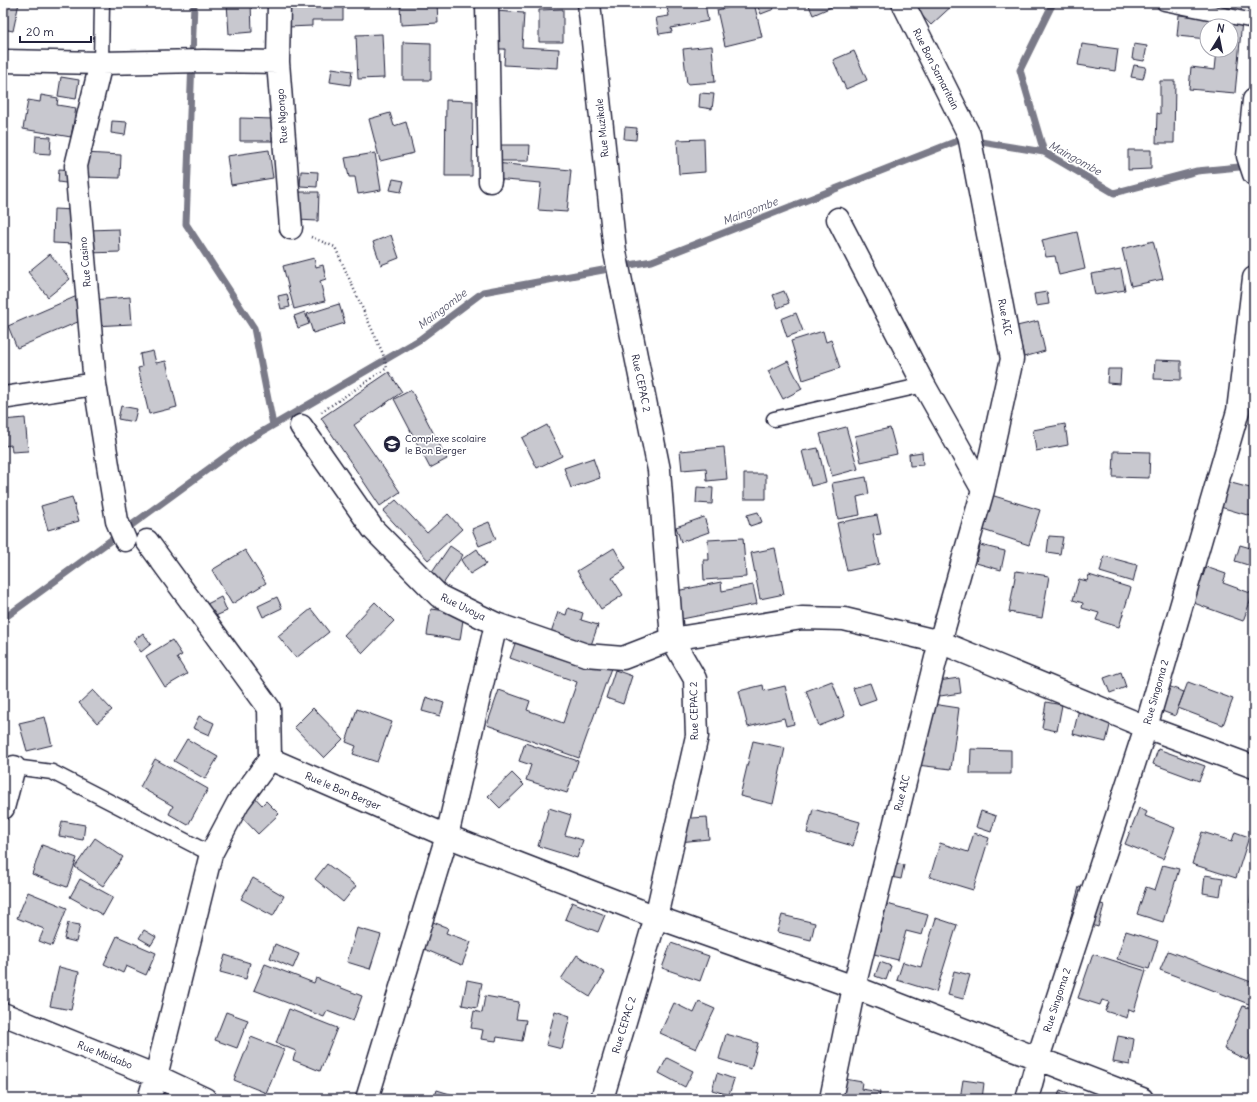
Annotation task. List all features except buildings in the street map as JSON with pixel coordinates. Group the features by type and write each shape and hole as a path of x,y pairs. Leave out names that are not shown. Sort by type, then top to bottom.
{"street":[{"name":"Rue Ngongo","path":"279,3 278,62 291,228"},
{"path":"487,3 490,181"},
{"name":"Rue Muzikale","path":"589,3 617,263"},
{"name":"Rue Bon Samaritain","path":"903,3 971,140"},
{"path":"3,61 101,64 278,62"},
{"name":"Rue Casino","path":"101,64 76,166 95,384 121,531"},
{"path":"1251,165 1254,100"},
{"name":"Rue AIC","path":"831,1099 854,987 940,642 983,490 1012,359 971,140"},
{"path":"838,219 924,385 983,490"},
{"name":"Rue CEPAC 2","path":"602,1099 656,917 697,736 695,679 672,639 659,470 617,263"},
{"name":"Rue Singoma 2","path":"1027,1099 1038,1058 1146,727 1238,412 1254,278"},
{"path":"3,398 95,384"},
{"name":"Rue Uvoya","path":"301,426 373,529 439,596 496,624 586,655 623,658 672,639 802,618 844,619 940,642 1146,727 1254,766"},
{"path":"147,541 269,708 270,760 238,804 211,854 149,1099"},
{"path":"367,1099 447,836 496,624"},
{"name":"Rue le Bon Berger","path":"270,760 447,836 656,917 854,987 1142,1099"},
{"path":"3,808 14,767"},
{"name":"Rue Mbidabo","path":"3,1014 156,1076 205,1099"}],"lane":[{"name":"Rue Casino","path":"101,64 102,3"},
{"path":"1164,3 1254,21"},
{"path":"774,419 924,385"},
{"path":"14,767 52,772 211,854"}],"path":[{"path":"291,228 335,247 383,354 387,368 301,426"}],"waterway":[{"path":"194,3 186,224 254,328 273,425"},
{"path":"1044,152 1020,70 1053,3"},
{"name":"Maingombe","path":"3,619 248,440 419,340 483,292 652,261 962,139 1044,152 1114,193 1197,171 1250,166"}],"place":[{"name":"Complexe scolaire le Bon Berger","path":"392,444"}]}
